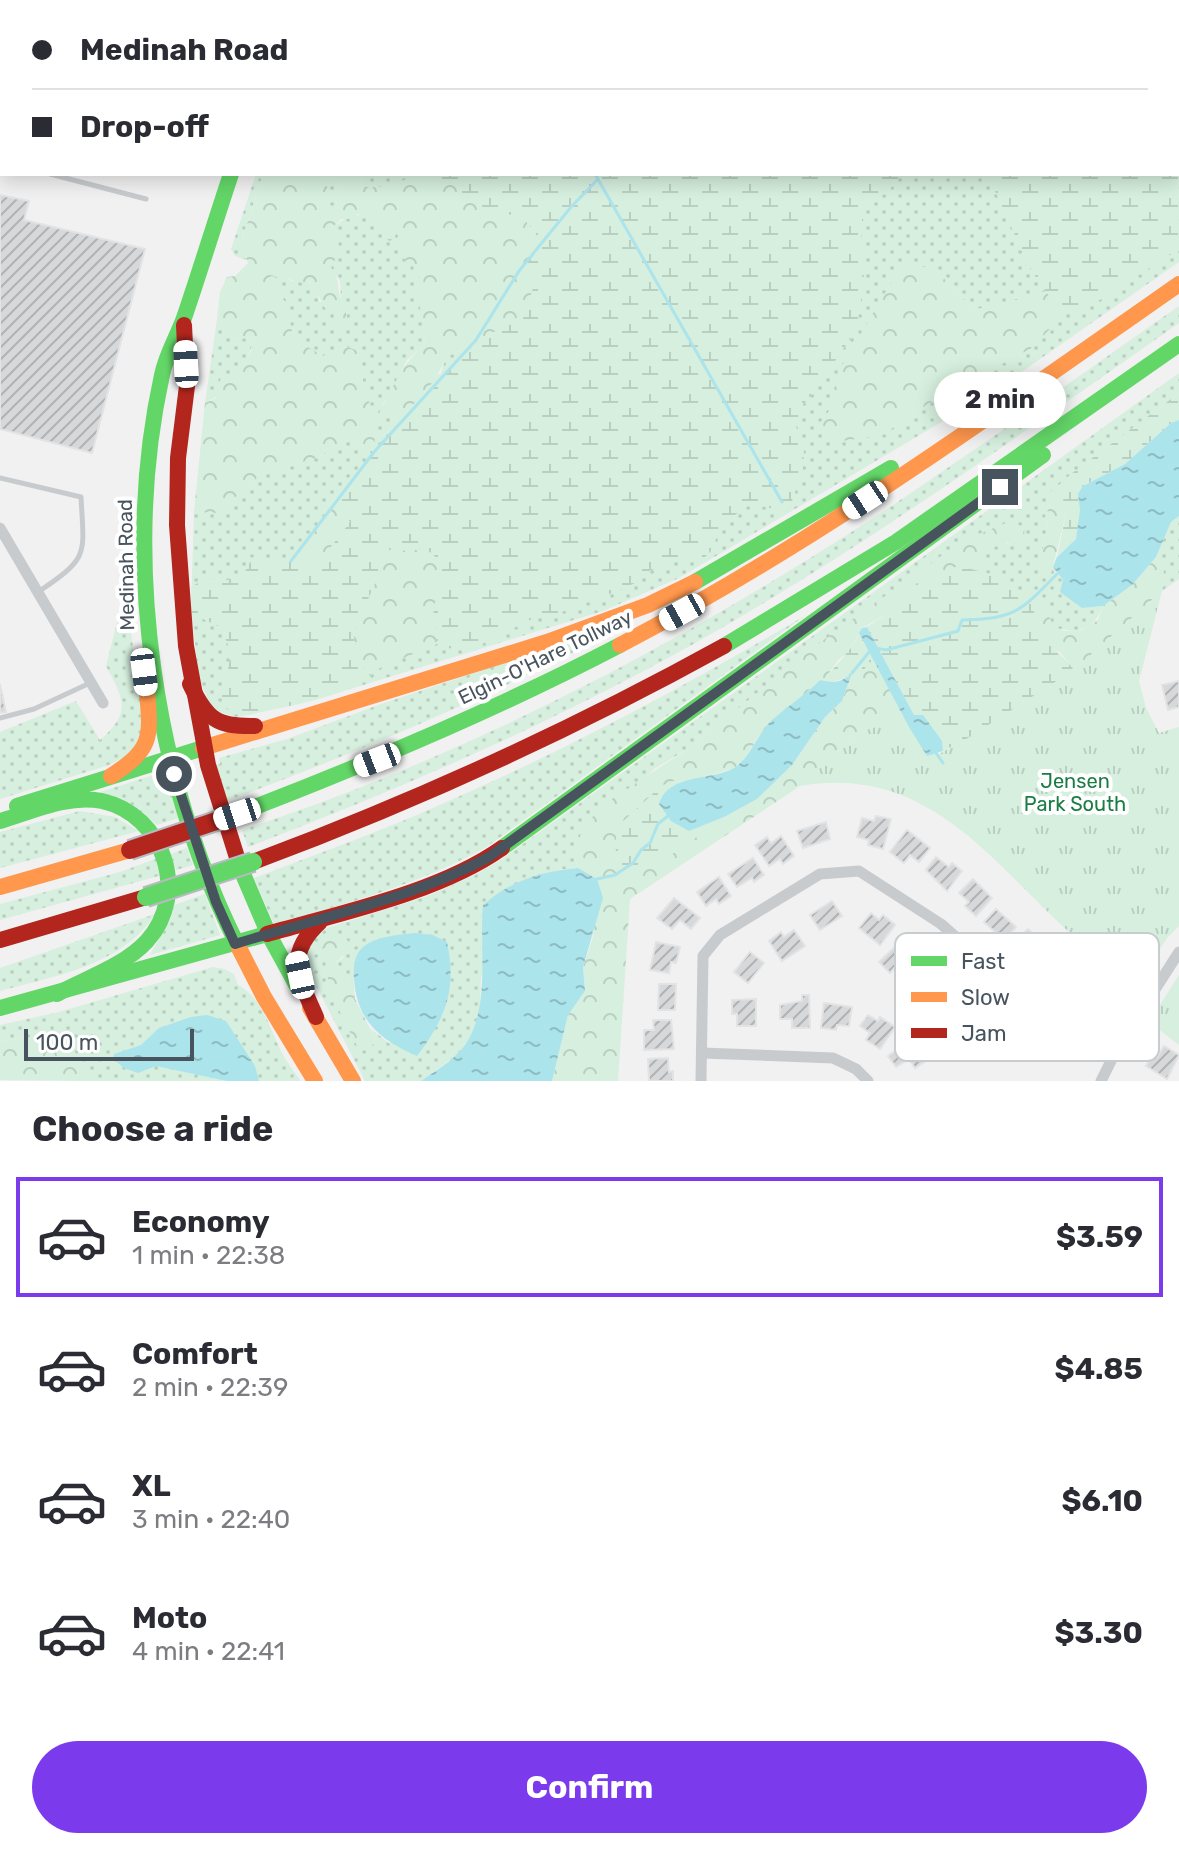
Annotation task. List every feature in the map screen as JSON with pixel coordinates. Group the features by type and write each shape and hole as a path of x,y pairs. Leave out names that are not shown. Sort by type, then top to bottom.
{"main road":[{"name":"Medinah Road","path":"230,176 183,320 162,372 149,457 145,582 153,673 170,760 216,902 264,997 315,1081"},
{"name":"Elgin-O'Hare Tollway","path":"0,887 130,850 237,814 402,749 541,686 626,643 801,542 1179,284"},
{"name":"Medinah Road","path":"183,320 187,386 178,457 177,524 180,594 190,684 203,748 224,824 249,892 267,934 316,1017"},
{"path":"0,940 146,897 346,827 617,705 801,601 1179,344"},
{"path":"0,1008 235,944 435,884 489,857 1052,449 1095,403"},
{"path":"0,811 597,626 686,587 899,463 940,450"},
{"path":"111,776 131,763 151,740 137,613 145,582"},
{"path":"190,684 207,717 220,725 279,725"},
{"path":"0,821 82,799 103,801 139,819 152,831 167,862 171,897 159,927 145,943 127,955 57,994"},
{"path":"327,917 300,941 296,956 316,1017 353,1081"}],"street":[{"path":"0,528 103,703"},
{"path":"701,1081 703,956 720,935 820,874 859,871 951,933"},
{"path":"1159,983 1179,952"},
{"path":"702,1053 833,1058 856,1069 868,1081"},
{"path":"1101,1081 1111,1061"}],"lane":[{"path":"58,176 146,199"},
{"path":"0,478 81,497 83,548 73,569 38,592"},
{"path":"0,718 34,709 91,683"}],"green space":[{"path":"255,176 262,176 241,242 247,260 235,256 231,249"},
{"path":"262,176 325,176 332,216 340,210 336,204 339,192 335,176 362,176 361,186 374,187 398,183 409,176 432,176 456,186 461,193 483,207 528,212 536,231 535,282 523,319 446,357 436,377 409,408 389,417 379,416 401,372 425,344 418,286 424,280 413,274 414,262 405,260 399,251 404,237 397,230 390,241 384,238 375,216 357,214 351,219 341,219 330,230 340,251 331,267 347,318 341,326 332,327 335,317 333,310 327,311 309,281 295,282 284,274 270,276 283,296 294,339 323,356 345,346 361,352 363,385 376,421 374,452 347,440 316,458 260,475 218,513 194,512 205,403 216,398 221,377 235,378 251,352 253,342 245,338 232,339 217,319 220,292 227,277 235,276 248,263 241,243"},
{"path":"325,176 335,176 339,192 336,204 340,210 331,217"},
{"path":"362,176 410,176 392,185 361,186"},
{"path":"428,176 1179,176 1179,262 997,389 679,578 603,611 344,691 236,717 217,711 211,706 199,679 191,609 194,512 218,513 260,475 316,458 347,440 374,452 375,421 363,385 361,352 345,346 323,356 294,339 283,296 269,275 284,273 291,281 308,281 317,289 319,301 333,310 335,317 347,318 340,281 330,267 338,242 330,230 356,215 375,215 384,238 397,229 404,237 425,280 421,303 425,344 407,360 380,407 441,373 446,357 523,319","holes":["901,266 934,268 974,310 1046,292 931,402 882,435 817,430 833,405"]},
{"path":"432,176 900,176 887,193 869,201 861,227 864,281 856,330 800,408 796,426 804,450 803,468 790,507 784,511 751,504 720,525 713,549 705,557 692,562 674,562 646,572 635,583 615,592 551,616 536,617 476,647 452,649 437,644 433,607 440,594 439,560 424,547 409,552 394,547 381,556 379,574 353,634 363,667 373,671 365,680 316,700 248,715 235,712 222,702 230,657 228,646 220,627 192,614 191,587 210,576 218,583 243,575 253,557 318,564 350,522 336,504 374,452 476,340 523,319 535,282 519,271 535,252 536,231 527,224 527,213 485,217 483,207 461,193 456,186"},
{"path":"985,176 1179,176 1179,249 1102,299 1063,316 1029,267 992,184"},
{"path":"901,266 934,268 974,310 1046,291 1063,316 1030,349 931,402 882,435 842,441 816,430 833,405 838,372"},
{"path":"1179,306 1179,323 865,540 757,607 634,676 508,738 379,795 248,847 242,830 401,771 479,737 631,662 705,621 892,506"},
{"path":"217,319 232,339 245,338 253,342 235,377 205,403"},
{"path":"1179,373 1179,393 1047,495 1050,505 1044,520 1048,523 1039,570 1045,577 1053,567 1082,608 1103,606 1097,618 1081,629 1061,629 1028,621 1074,670 943,751 942,741 867,627 1003,541 1010,545 1013,521 970,538 822,641 689,748 654,769 573,852 578,868 557,870 481,977 480,1010 472,1035 457,1055 421,1081 365,1081 306,966 309,944 327,928 428,896 502,859","holes":["381,938 390,1044 371,1029 377,1042 360,1052 322,942 344,957 335,964 345,972 355,999 355,962 363,950"]},
{"path":"1179,393 1179,420 1171,423 1125,464 1083,486 1078,533 1057,557 1066,514 1060,484"},
{"path":"1060,484 1066,514 1051,574 1045,577 1039,570 1048,523 1044,520 1050,505 1046,495"},
{"path":"336,504 351,522 318,564 291,561"},
{"path":"1179,516 1179,579 1162,591 1164,564 1156,557 1171,522"},
{"path":"1013,520 1024,529 1025,541 1015,546 1003,541 985,554 982,571 958,567 918,582 891,612 862,628 848,653 839,659 823,681 820,680 762,732 744,759 733,769 685,782 673,781 617,827 726,816 757,799 792,765 825,717 842,701 852,673 869,662 877,665 907,719 886,717 876,727 860,732 800,786 630,899 618,1081 552,1081 568,1015 585,991 583,967 593,937 597,879 578,868 573,852 586,823 612,799 689,748 822,641 941,556 970,538"},
{"path":"394,547 409,552 424,547 439,560 440,594 433,607 437,644 373,671 363,667 353,634 379,574 381,556"},
{"path":"1156,557 1164,564 1162,591 1074,670 1061,653 1042,642 1028,622 1042,599 1053,626 1064,631 1082,630 1098,620 1103,606 1132,585"},
{"path":"958,566 1004,577 1019,592 1035,591 1042,599 1028,622 1074,670 943,751 942,741 914,715 867,627 891,612 918,582"},
{"path":"125,591 144,723 139,746 109,765 0,799 0,732 76,701 100,740 117,721 122,705 106,666"},
{"name":"Jensen Park South","path":"1162,591 1139,681 1146,708 1159,733 1179,727 1179,926 1159,950 1159,933 1071,933 992,857 926,807 889,791 847,783 800,786 860,732 876,727 886,716 907,719 909,727 937,755 1074,670"},
{"path":"806,615 488,846 437,871 384,891 276,925 273,922 254,878 402,821 542,758 676,689"},
{"path":"610,628 611,633 470,702 227,801 215,765 220,764 219,758 287,739 381,704"},
{"path":"859,633 877,665 869,662 863,671 839,680 823,681 848,651"},
{"path":"157,774 168,782 178,818 157,825 128,802 97,793"},
{"path":"673,781 685,782 673,787 689,831 726,816 674,853 637,872 623,868 615,848 617,827 661,786"},
{"path":"80,811 115,817 139,831 0,868 0,832"},
{"path":"187,848 193,865 176,870 171,854"},
{"path":"158,858 162,875 0,920 0,904 120,872"},
{"path":"205,894 220,935 150,955 172,916 174,905"},
{"path":"155,914 141,931 106,957 65,973 0,991 0,968"},
{"path":"341,934 352,945 335,964 345,972 377,1042 360,1052 330,992 322,942"},
{"path":"213,967 234,974 238,985 255,999 286,1060 301,1081 90,1081 65,1034 0,1041 0,1025 59,1012"},
{"path":"1179,975 1179,1045 1159,1030 1159,1006"},
{"path":"66,1034 90,1081 0,1080 0,1041"}],"water":[{"path":"1179,420 1179,516 1171,522 1156,557 1132,585 1103,606 1082,608 1060,592 1063,580 1053,567 1057,557 1076,539 1080,510 1078,494 1083,486 1125,464 1171,423"},
{"path":"867,627 914,715 923,715 942,741 943,751 927,756 909,727 859,633"},
{"path":"852,673 842,701 825,717 792,765 757,799 689,831 671,821 659,804 671,787 734,768 745,758 772,720 820,680 837,681"},
{"path":"578,868 597,879 603,898 583,967 585,991 568,1015 552,1081 421,1081 456,1055 468,1041 475,1024 482,985 483,905 527,879"},
{"path":"415,933 433,935 447,942 451,975 442,1015 417,1056 382,1036 365,1018 356,994 354,975 357,955 366,945 386,937"},
{"path":"207,1015 226,1021 255,1066 259,1081 227,1081 156,1066 138,1073 124,1068 113,1059 114,1054 141,1045 159,1028"}],"building":[{"path":"0,195 29,201 24,220 145,249 92,453 0,429"},
{"path":"1179,681 1179,707 1168,710 1162,685"},
{"path":"0,684 6,712 0,713"},
{"path":"876,816 891,819 883,849 868,845 869,840 857,837 862,818 874,821"},
{"path":"826,822 830,839 803,848 797,831"},
{"path":"907,830 930,848 919,862 910,855 904,863 890,852"},
{"path":"781,836 794,856 783,864 780,859 769,866 755,845 767,837 771,843"},
{"path":"936,857 949,867 952,863 962,871 947,891 926,870"},
{"path":"753,858 764,875 737,887 728,874"},
{"path":"719,877 731,896 719,904 716,899 706,906 697,892"},
{"path":"973,879 992,898 976,916 965,906 969,902 959,893"},
{"path":"674,898 700,918 691,929 680,920 672,929 657,918"},
{"path":"832,901 842,916 820,930 810,915"},
{"path":"996,909 1016,927 1010,933 996,933 984,922"},
{"path":"871,913 879,920 883,915 895,925 880,945 859,928"},
{"path":"794,930 805,946 782,961 769,941 781,932 784,937"},
{"path":"656,942 680,947 676,963 671,962 669,973 650,970"},
{"path":"895,947 895,967 890,973 879,962"},
{"path":"750,952 764,963 748,983 734,972"},
{"path":"659,984 676,984 675,1010 658,1010"},
{"path":"802,995 809,995 810,1028 792,1028 792,1019 780,1019 780,1005 802,1001"},
{"path":"756,999 756,1026 737,1026 737,1014 732,1014 732,1000"},
{"path":"824,1003 852,1007 849,1026 837,1025 836,1030 821,1028"},
{"path":"868,1015 878,1021 880,1017 895,1027 880,1049 866,1040 870,1033 860,1026"},
{"path":"653,1020 671,1020 674,1049 644,1050 644,1030 654,1030"},
{"path":"1164,1046 1179,1055 1167,1079 1146,1066 1149,1061 1159,1061"},
{"path":"895,1051 895,1061 906,1061 896,1067 888,1056"},
{"path":"668,1058 673,1081 649,1081 648,1059"},
{"path":"910,1061 926,1061 915,1068"}],"waterway":[{"path":"596,176 782,502"},
{"path":"291,561 374,452 476,340 519,271 598,179"},
{"path":"875,648 886,650 958,631 962,620 1006,615 1025,605 1057,574"},
{"path":"852,673 870,651"},
{"path":"936,753 943,763"},
{"path":"597,879 615,875 633,863 650,843 658,824 668,816"}],"traffic: fast":[{"path":"230,176 184,318 164,368 150,446 145,519 146,593 153,668 166,741 185,813 210,882 239,948"},
{"path":"724,646 896,542 1179,344"},
{"path":"502,848 1043,455"},
{"path":"695,582 891,468"},
{"path":"237,814 431,735 620,645"},
{"path":"17,806 203,748"},
{"path":"0,821 63,802 102,801 123,809 141,822 155,839 164,858 168,879 167,901 160,922 147,941 116,965 57,994"},
{"path":"146,897 253,862"},
{"path":"240,867 269,935 298,988"},
{"path":"0,1008 267,934"}],"traffic: slow":[{"path":"620,645 765,563 905,474 1179,284"},
{"path":"203,748 547,642 648,605 695,582"},
{"path":"111,776 134,759 146,742 149,723 147,694"},
{"path":"0,887 130,850"},
{"path":"239,948 264,997 315,1081"},
{"path":"310,1008 353,1081"}],"traffic: jam":[{"path":"184,325 187,386 178,458 177,525 186,646 208,765 240,867"},
{"path":"253,862 493,763 609,707 724,646"},
{"path":"190,684 214,718 231,725 255,726"},
{"path":"130,850 237,814"},
{"path":"267,934 420,889 450,877 502,848"},
{"path":"0,940 146,897"},
{"path":"316,1017 300,979 298,956 309,934 320,922"}],"route":[{"path":"174,774 216,902 235,944 404,895 435,884 489,857 1000,487"}]}
